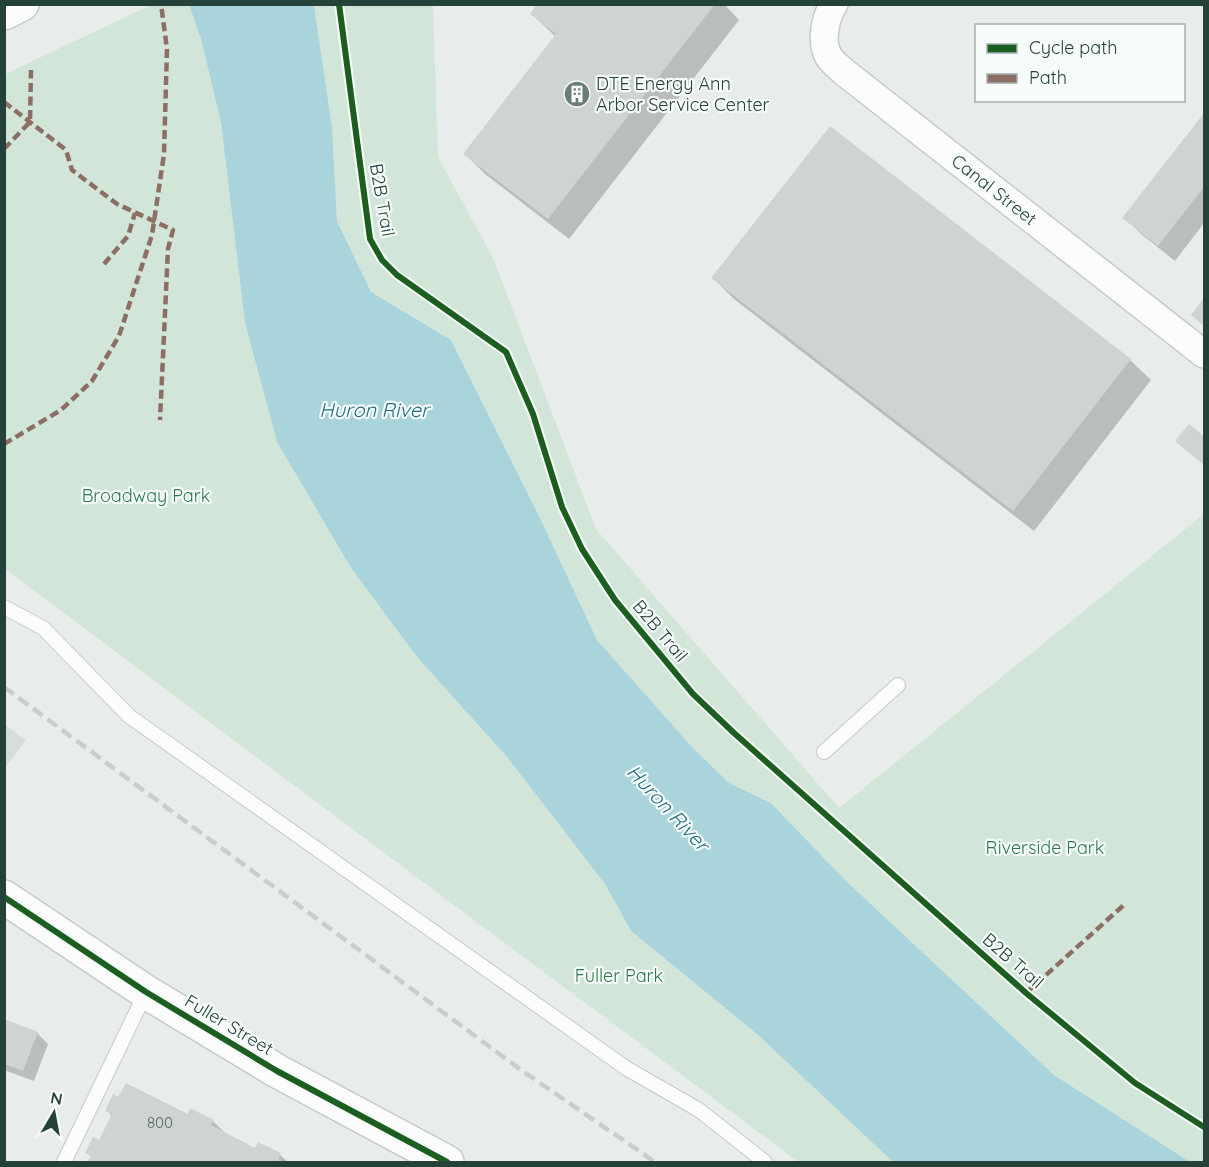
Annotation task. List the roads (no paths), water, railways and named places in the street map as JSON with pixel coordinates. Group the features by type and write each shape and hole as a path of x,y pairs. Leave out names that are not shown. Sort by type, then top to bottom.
{"main road":[{"path":"4,13 22,4"},
{"name":"Fuller Street","path":"4,897 146,992 277,1071 447,1162"}],"street":[{"name":"Canal Street","path":"834,4 826,21 825,41 829,57 844,72 1204,354"}],"lane":[{"path":"4,607 43,628 129,716 626,1068 699,1110 765,1162"},
{"path":"824,752 898,684"},
{"path":"64,1162 146,992"}],"water":[{"name":"Huron River","path":"189,5 314,5 332,127 337,221 371,292 451,340 539,516 597,640 692,747 729,783 771,803 845,880 1054,1075 1190,1162 893,1162 757,1034 631,931 605,884 507,757 417,657 351,568 277,442 245,323 221,123 201,39"}],"railway":[{"path":"4,687 521,1070 655,1162"}],"place":[{"name":"DTE Energy Ann Arbor Service Center","path":"577,94"}],"park label":[{"name":"Broadway Park","path":"146,496"},
{"name":"Riverside Park","path":"1045,848"},
{"name":"Fuller Park","path":"619,976"}]}
